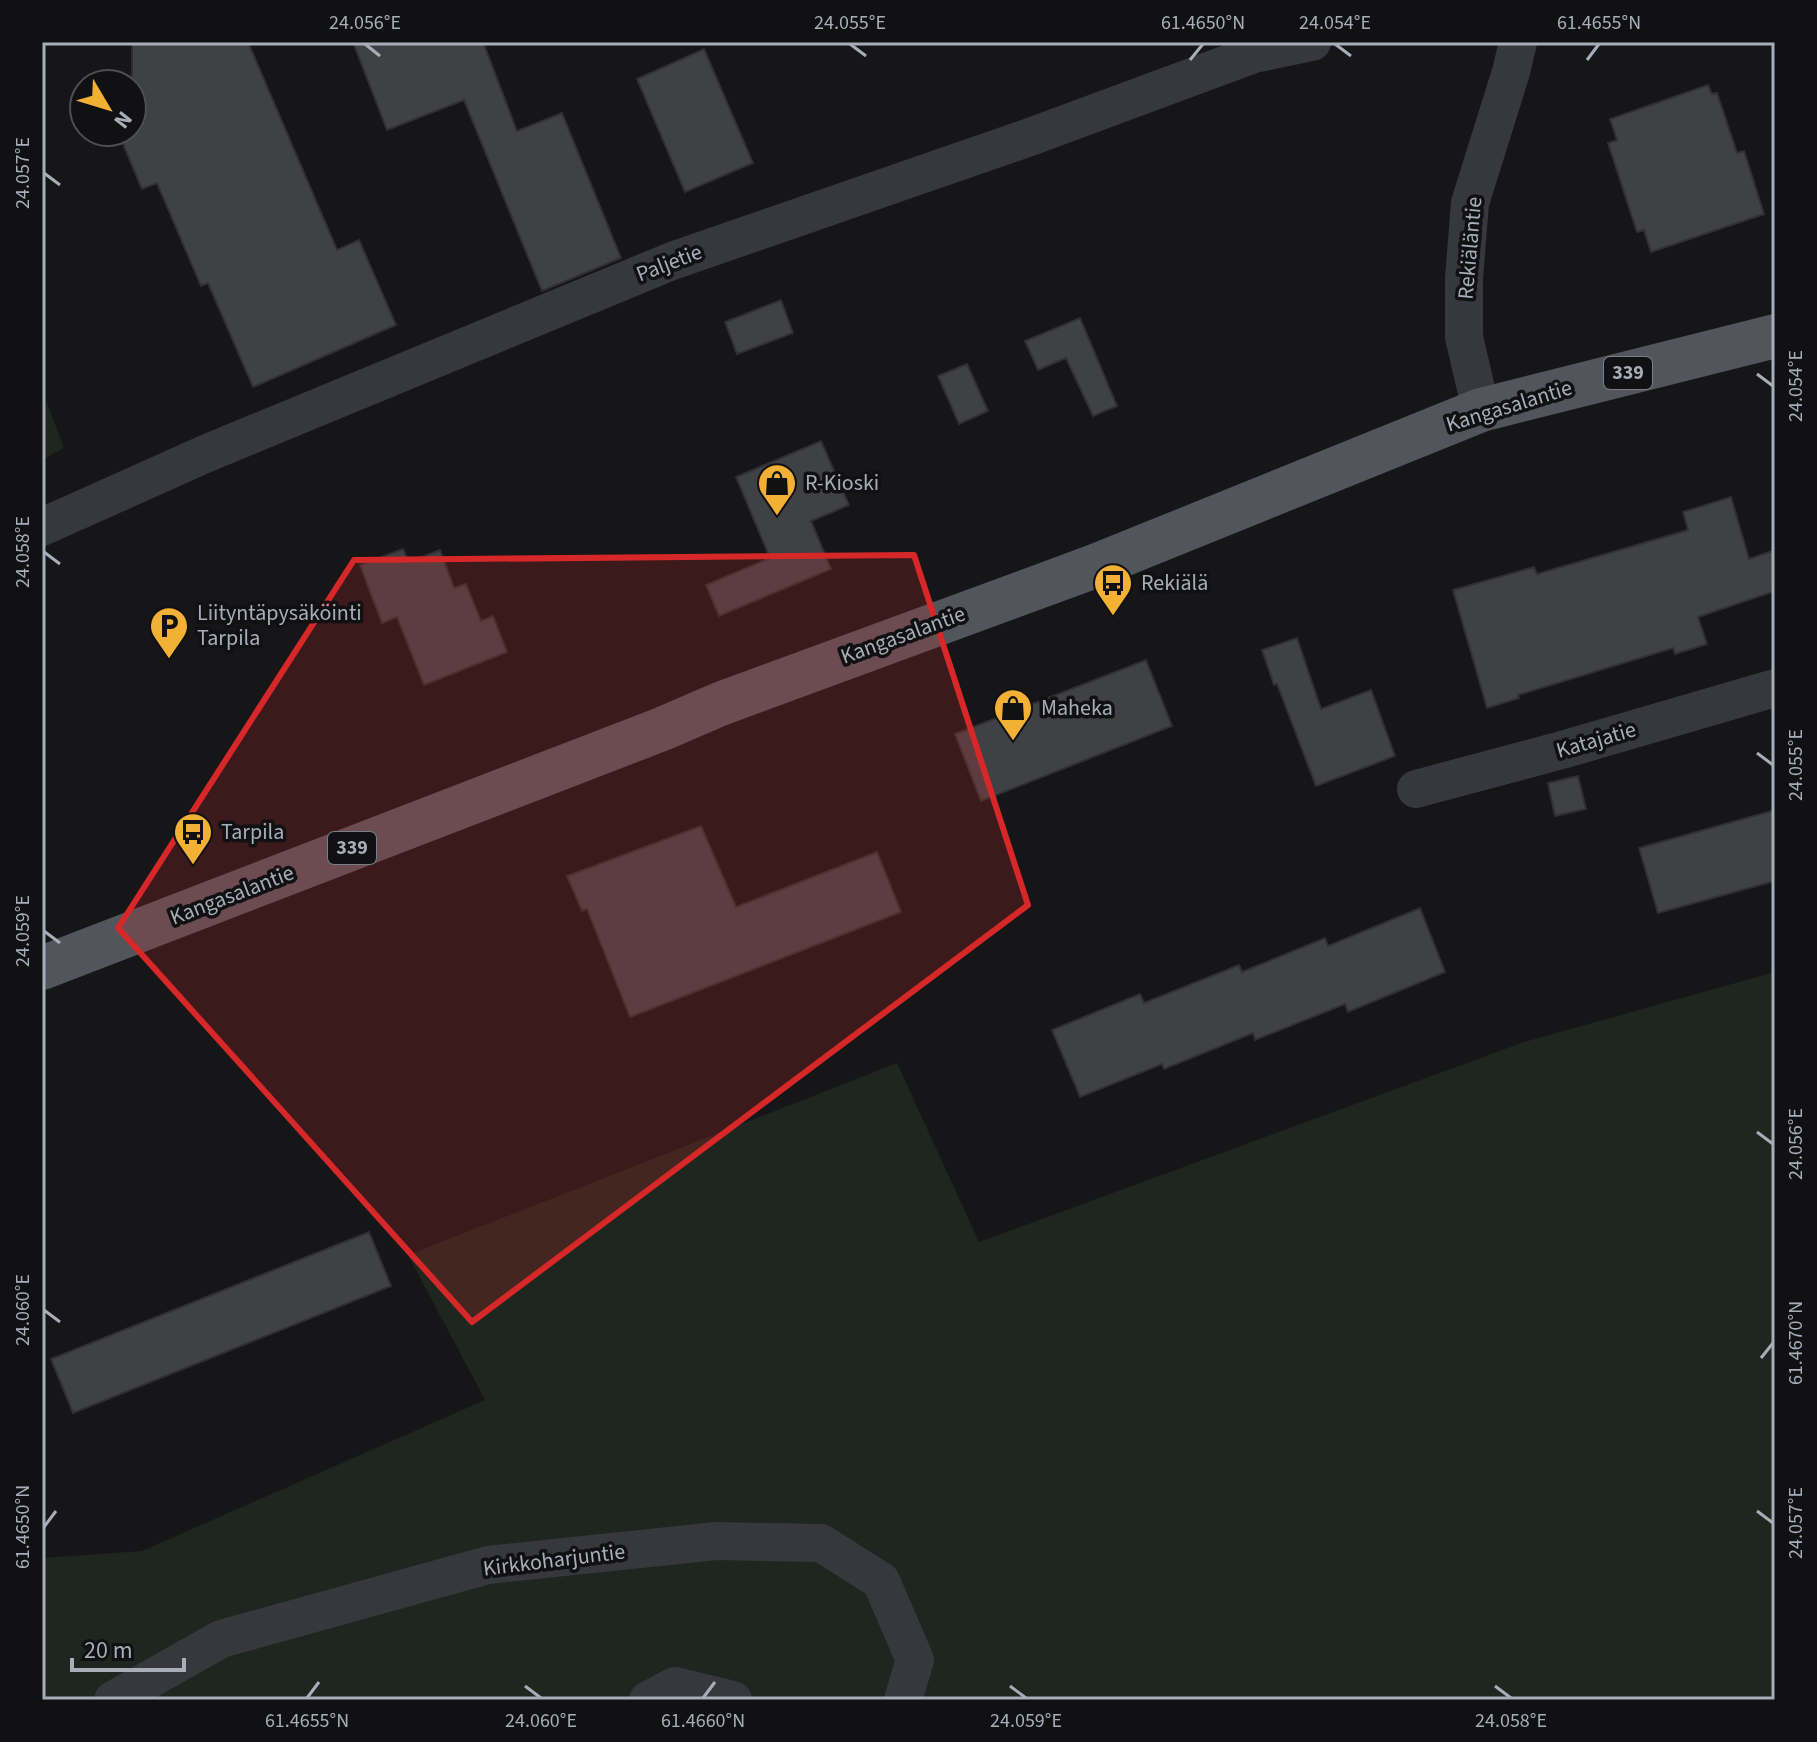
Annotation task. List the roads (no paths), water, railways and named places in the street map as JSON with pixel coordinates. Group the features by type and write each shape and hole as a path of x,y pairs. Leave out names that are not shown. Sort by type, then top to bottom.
{"main road":[{"name":"Kangasalantie","path":"42,968 720,704 1095,566 1481,410 1775,336"}],"street":[{"name":"Paljetie","path":"42,527 205,454 672,261 1030,137 1254,54 1312,42"},
{"name":"Rekiäläntie","path":"1481,410 1464,337 1464,278 1470,203 1518,42"},
{"name":"Katajatie","path":"1416,789 1775,688"},
{"name":"Kirkkoharjuntie","path":"113,1700 221,1639 488,1565 716,1541 821,1543 881,1581 915,1660 903,1700"},
{"path":"648,1700 675,1686 733,1700"}],"place":[{"name":"R-Kioski","path":"777,517"},
{"name":"Rekiälä","path":"1113,617"},
{"name":"Liityntäpysäköinti Tarpila","path":"169,660"},
{"name":"Maheka","path":"1013,742"},
{"name":"Tarpila","path":"193,866"}]}
